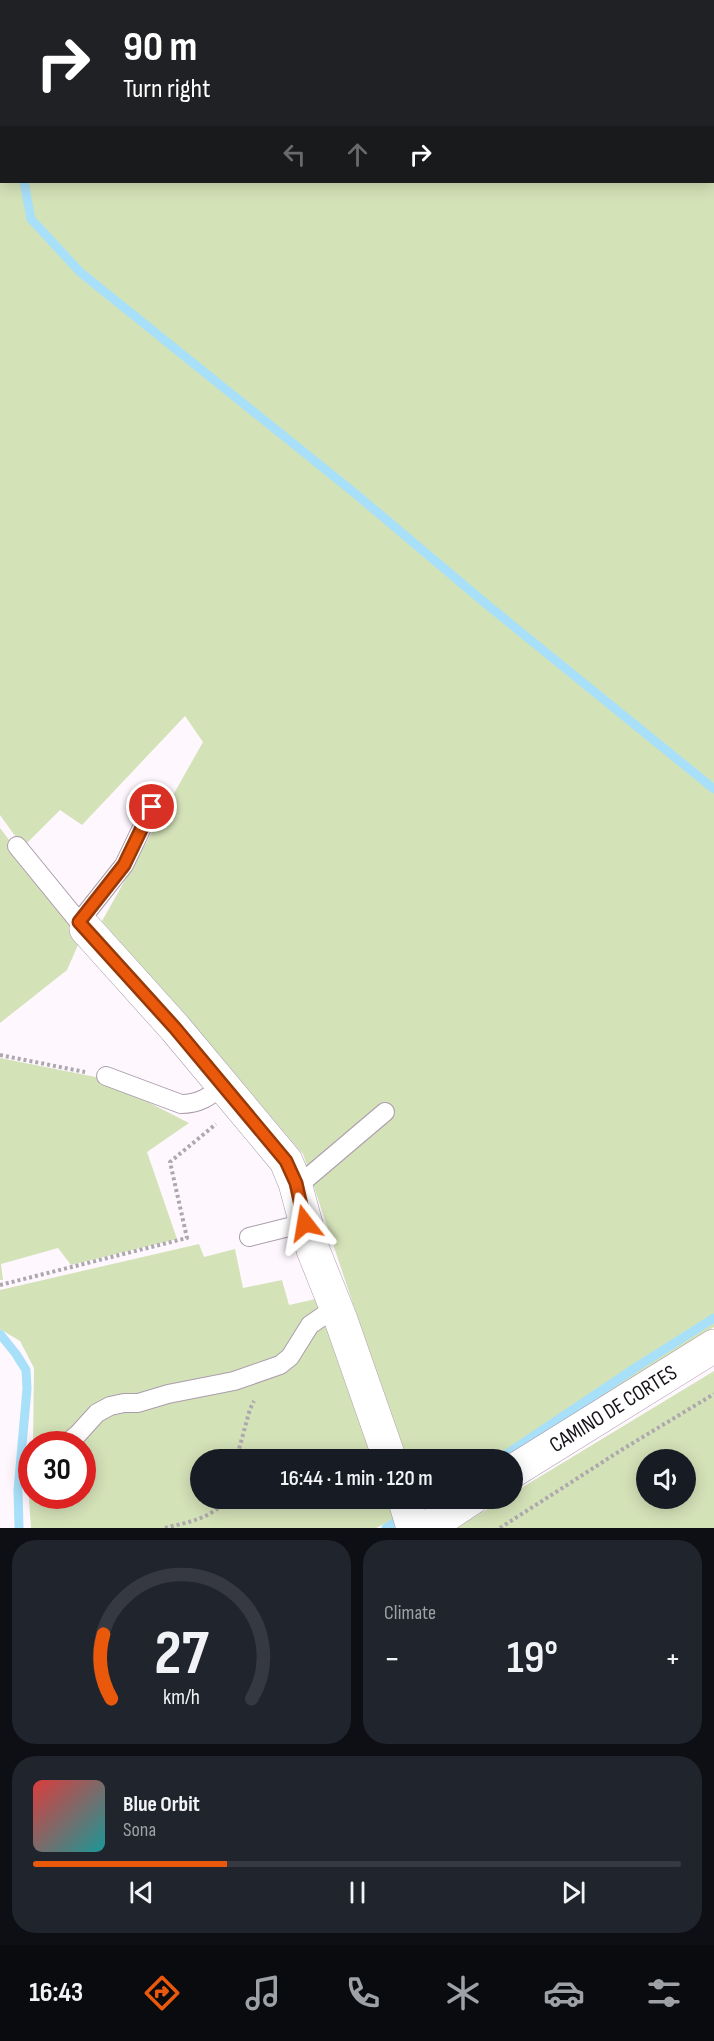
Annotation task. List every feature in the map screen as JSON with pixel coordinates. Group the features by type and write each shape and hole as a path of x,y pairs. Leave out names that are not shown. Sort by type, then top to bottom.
{"street":[{"path":"83,926 232,1095 286,1161 296,1183 313,1250 336,1307 386,1449"},
{"name":"CAMINO DE CORTES","path":"523,1465 714,1346"},
{"path":"407,1509 413,1528"},
{"path":"427,1528 456,1509"}],"lane":[{"path":"17,846 83,926 124,865 152,807"},
{"path":"106,1076 181,1104 192,1104 232,1095"},
{"path":"296,1183 306,1179 385,1113"},
{"path":"249,1237 305,1223"},
{"path":"81,1431 97,1413 110,1406 124,1402 138,1403 168,1394 234,1381 280,1365 290,1357 310,1325 336,1307"}],"path":[{"path":"0,1055 106,1076"},
{"path":"0,1285 187,1238 170,1162 232,1095"},
{"path":"239,1449 249,1409 269,1370"},
{"path":"500,1528 714,1394"},
{"path":"165,1528 211,1514 218,1509"}],"green space":[{"path":"0,183 714,183 714,1327 563,1423 518,1449 402,1449 303,1154 102,921 203,742 185,716 82,825 60,810 23,847 0,815"},
{"path":"0,828 82,936 67,970 0,1023"},
{"path":"0,1058 101,1078 189,1123 147,1152 177,1239 71,1265 58,1248 1,1264 3,1280 0,1280"},
{"path":"199,1244 204,1257 235,1249 243,1288 282,1280 289,1305 320,1298 377,1449 190,1449 190,1509 400,1509 402,1515 376,1528 31,1528 30,1509 96,1509 96,1431 33,1431 34,1368 20,1341 0,1329 0,1290"},
{"path":"714,1371 714,1528 456,1528 487,1509 523,1509 523,1487"}],"waterway":[{"path":"24,183 31,219 80,272 357,495 485,603 714,789"},
{"path":"514,1449 714,1318"},
{"path":"0,1334 26,1370 27,1389 18,1490 19,1528"},
{"path":"386,1528 398,1521"}],"route":[{"path":"152,807 124,865 79,922 175,1028 286,1161 296,1183 305,1223"}]}
